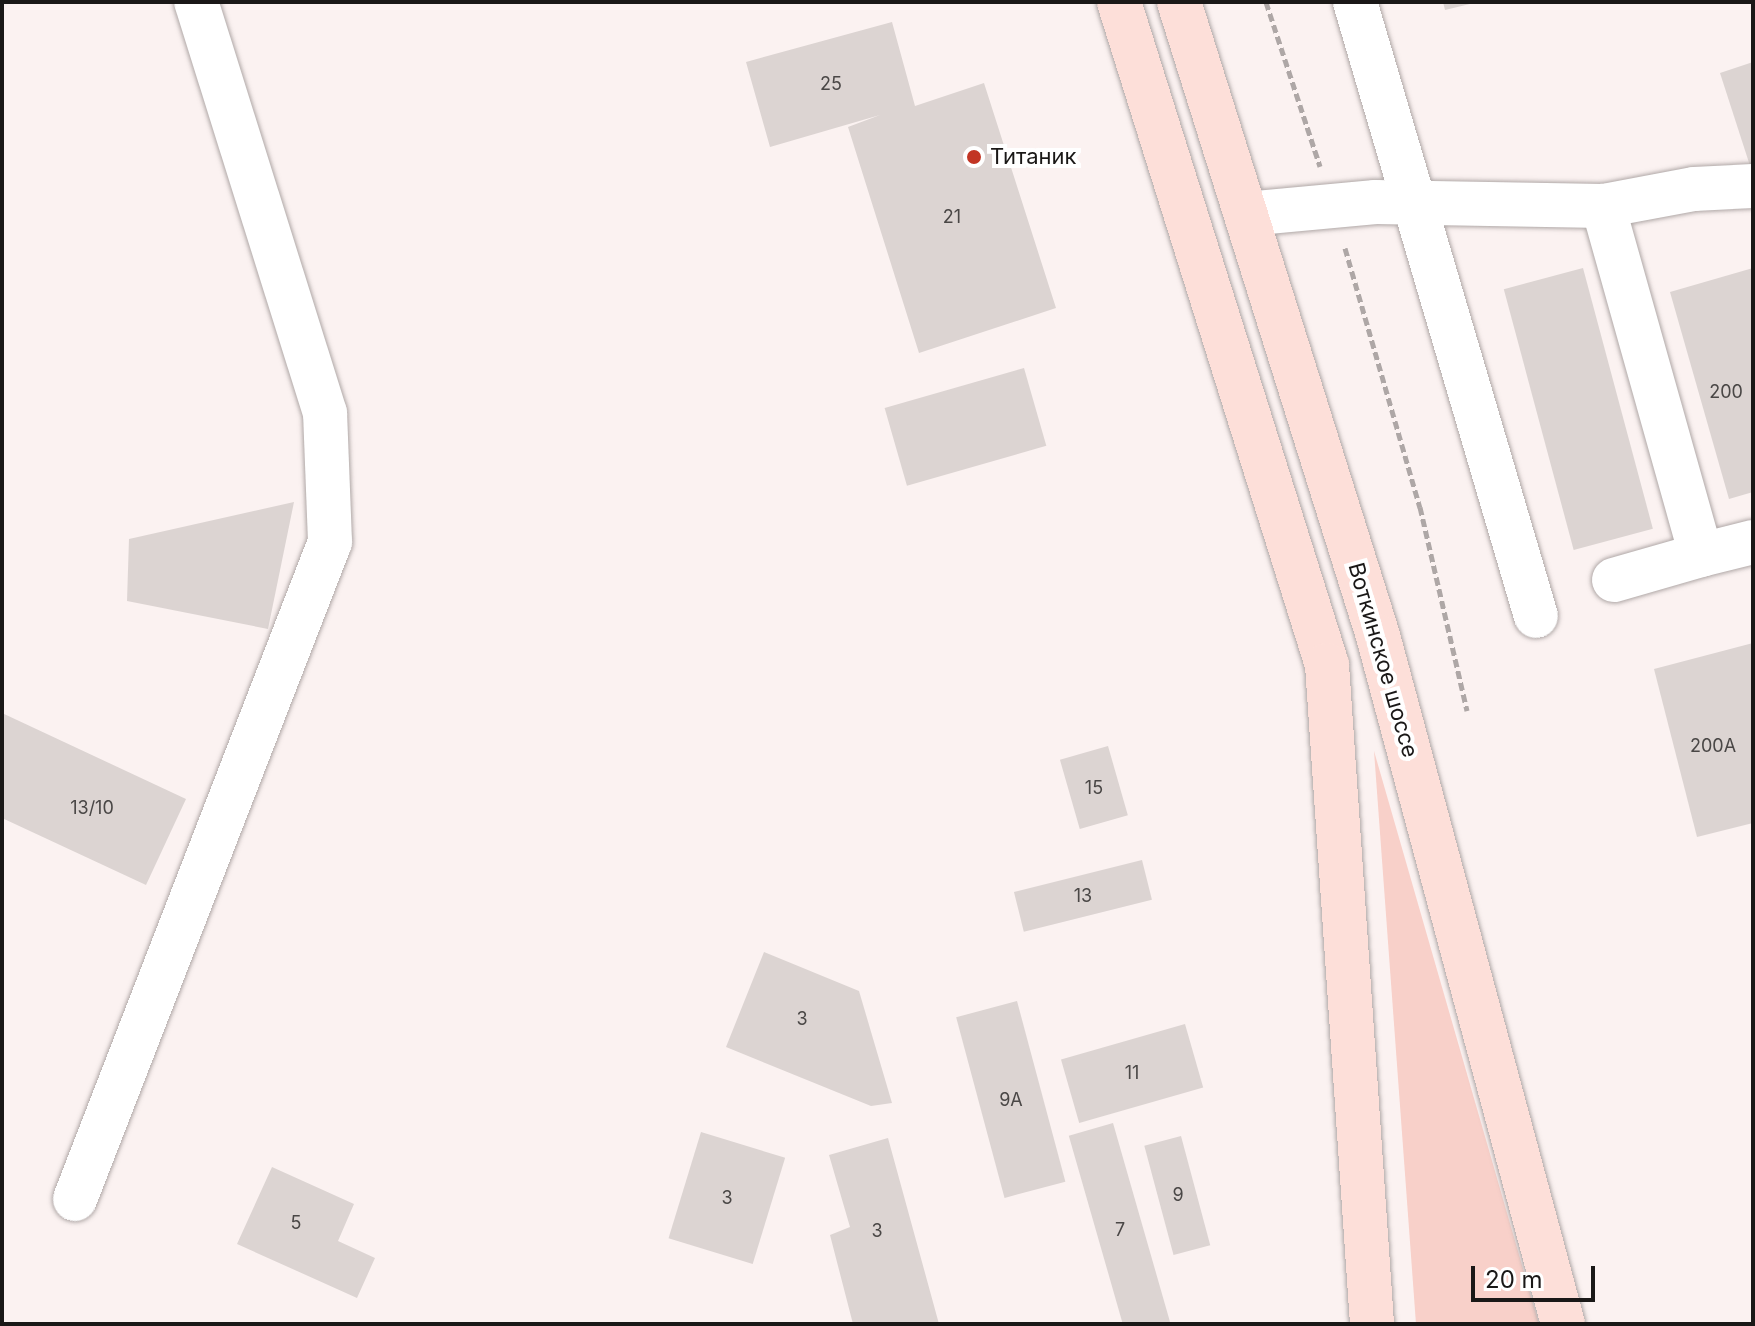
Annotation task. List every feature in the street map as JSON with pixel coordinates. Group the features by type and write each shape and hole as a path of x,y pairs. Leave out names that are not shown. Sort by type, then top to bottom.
{"main road":[{"path":"1119,2 1327,665 1372,1324"},
{"name":"Воткинское шоссе","path":"1179,2 1378,636 1563,1324"}],"street":[{"path":"75,1199 330,542 325,413 196,2"},
{"path":"1355,2 1418,203 1536,616"},
{"path":"1246,214 1333,206 1418,203 1603,206 1694,189 1753,186"},
{"path":"1603,206 1701,555"},
{"path":"1614,580 1753,542"}],"path":[{"path":"1266,2 1333,206 1420,507 1467,711"}],"shaded area":[{"path":"1374,751 1539,1324 1416,1324"}],"building":[{"path":"1443,2 1474,2 1474,3 1445,10"},
{"name":"Титаник","path":"892,22 915,106 984,83 1056,308 919,353 848,127 880,115 770,147 746,62"},
{"path":"1753,62 1753,172 1752,172 1720,73"},
{"path":"1583,268 1653,529 1574,550 1504,289"},
{"path":"1753,268 1753,492 1729,499 1670,292"},
{"path":"1024,368 1046,446 907,486 885,408"},
{"path":"294,502 268,629 127,601 129,539"},
{"path":"1753,643 1753,823 1697,837 1654,669"},
{"path":"2,713 186,799 146,885 2,818"},
{"path":"1108,746 1128,815 1080,829 1060,760"},
{"path":"1142,860 1152,900 1024,932 1014,892"},
{"path":"764,952 859,991 892,1103 871,1106 726,1047"},
{"path":"1017,1001 1065,1182 1005,1198 956,1017"},
{"path":"1185,1024 1203,1087 1079,1123 1061,1060"},
{"path":"1113,1123 1171,1324 1123,1324 1069,1136"},
{"path":"701,1132 785,1158 753,1264 669,1238"},
{"path":"1181,1136 1210,1245 1174,1255 1144,1146"},
{"path":"888,1138 939,1324 853,1324 830,1235 850,1227 829,1155"},
{"path":"272,1167 354,1204 338,1241 375,1258 357,1298 237,1244"}],"place":[{"name":"Титаник","path":"974,157"}]}
